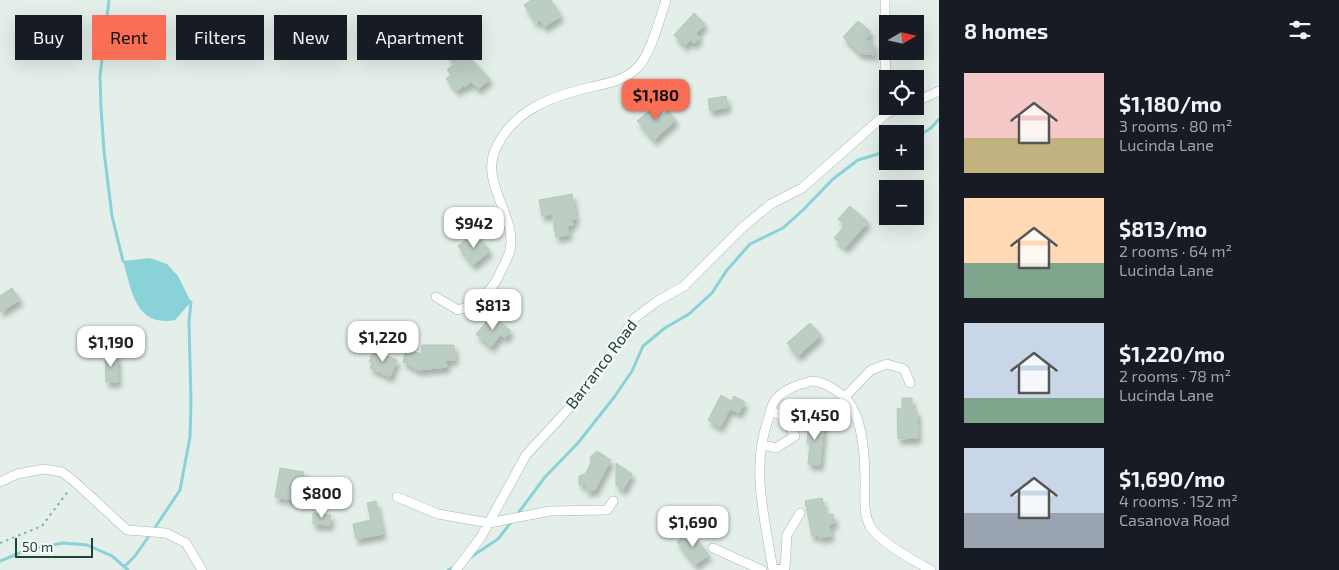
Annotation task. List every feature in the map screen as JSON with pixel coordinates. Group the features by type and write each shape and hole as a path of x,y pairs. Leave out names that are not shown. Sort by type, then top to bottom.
{"street":[{"path":"436,296 458,310 476,304 497,282 510,250 510,232 491,168 495,149 507,129 538,104 563,94 620,80 637,69 646,58 666,0"},
{"path":"885,0 886,70"},
{"path":"924,98 939,91"},
{"name":"Barranco Road","path":"456,570 481,537 526,455 584,392 635,318 656,302 684,286 743,227 771,204 802,188 885,115"},
{"path":"844,398 871,370 887,364 904,369 910,383"},
{"path":"800,512 787,535 785,568 773,570 761,497 759,462 765,426 775,400 792,387 813,381 829,386 844,398 856,416 862,438 865,464 865,512 871,527 889,544 931,570"},
{"path":"762,446 776,448 795,436 783,416 771,411"},
{"path":"0,482 17,474 44,469 62,472 127,530 166,532 186,543 202,570"},
{"path":"397,498 438,514 489,523 550,511 607,510 612,501"},
{"path":"713,548 762,570"}],"path":[{"path":"0,542 42,526 75,482"}],"water":[{"path":"150,258 167,264 178,276 191,302 175,320 162,321 151,318 143,312 133,295 123,261"}],"building":[{"path":"531,0 551,0 561,16 544,27 540,20 536,23 524,5"},
{"path":"694,13 705,24 696,34 700,37 694,44 690,40 685,46 674,35"},
{"path":"858,21 871,32 865,40 872,41 875,55 859,53 843,37"},
{"path":"452,60 472,60 490,79 478,89 471,82 457,91 446,79 451,75 447,70 455,63"},
{"path":"726,96 728,107 710,111 708,99"},
{"path":"653,103 663,115 668,111 676,120 654,140 637,121 649,111 646,108"},
{"path":"572,194 576,219 572,219 573,225 567,226 569,235 556,237 552,214 542,216 539,200"},
{"path":"850,206 868,222 845,248 834,238 845,225 838,219"},
{"path":"475,233 490,251 473,265 458,246"},
{"path":"12,288 20,300 0,312 0,296"},
{"path":"492,315 511,331 505,338 500,335 491,347 476,334"},
{"path":"810,323 821,335 798,356 787,343"},
{"path":"422,345 454,345 455,360 446,360 447,367 418,370 403,362 406,349 421,354"},
{"path":"374,350 397,360 390,377 370,368 372,363 369,362"},
{"path":"105,353 117,353 118,382 106,382"},
{"path":"721,395 731,401 734,396 745,402 739,413 730,409 720,427 708,420"},
{"path":"902,398 912,398 912,410 917,410 918,438 898,439 897,409 902,408"},
{"path":"809,420 824,421 820,465 808,464 810,443 807,443"},
{"path":"597,451 611,460 595,490 587,491 585,483 579,485 579,476 585,474 591,463 590,457"},
{"path":"616,463 632,474 623,490 616,485"},
{"path":"280,468 304,472 301,490 312,492 311,503 275,497"},
{"path":"822,498 826,515 833,514 835,523 829,525 831,536 819,538 819,535 812,536 805,501"},
{"path":"376,501 383,534 356,539 353,524 371,520 367,503"},
{"path":"313,513 331,515 330,525 313,524"},
{"path":"690,531 709,555 695,565 677,542"}],"waterway":[{"path":"109,0 100,76 101,108 112,216 123,261"},
{"path":"924,132 939,119"},
{"path":"516,516 545,477 578,443 615,396 632,371 643,346 665,328 689,314 712,293 727,270 750,244 783,228 833,179 858,160 879,154"},
{"path":"125,566 135,556 180,490 190,437 189,321 191,302"},
{"path":"468,559 498,539 512,521"},
{"path":"0,561 27,550 63,543 87,545 112,556 128,570"},
{"path":"448,570 456,566"}]}
